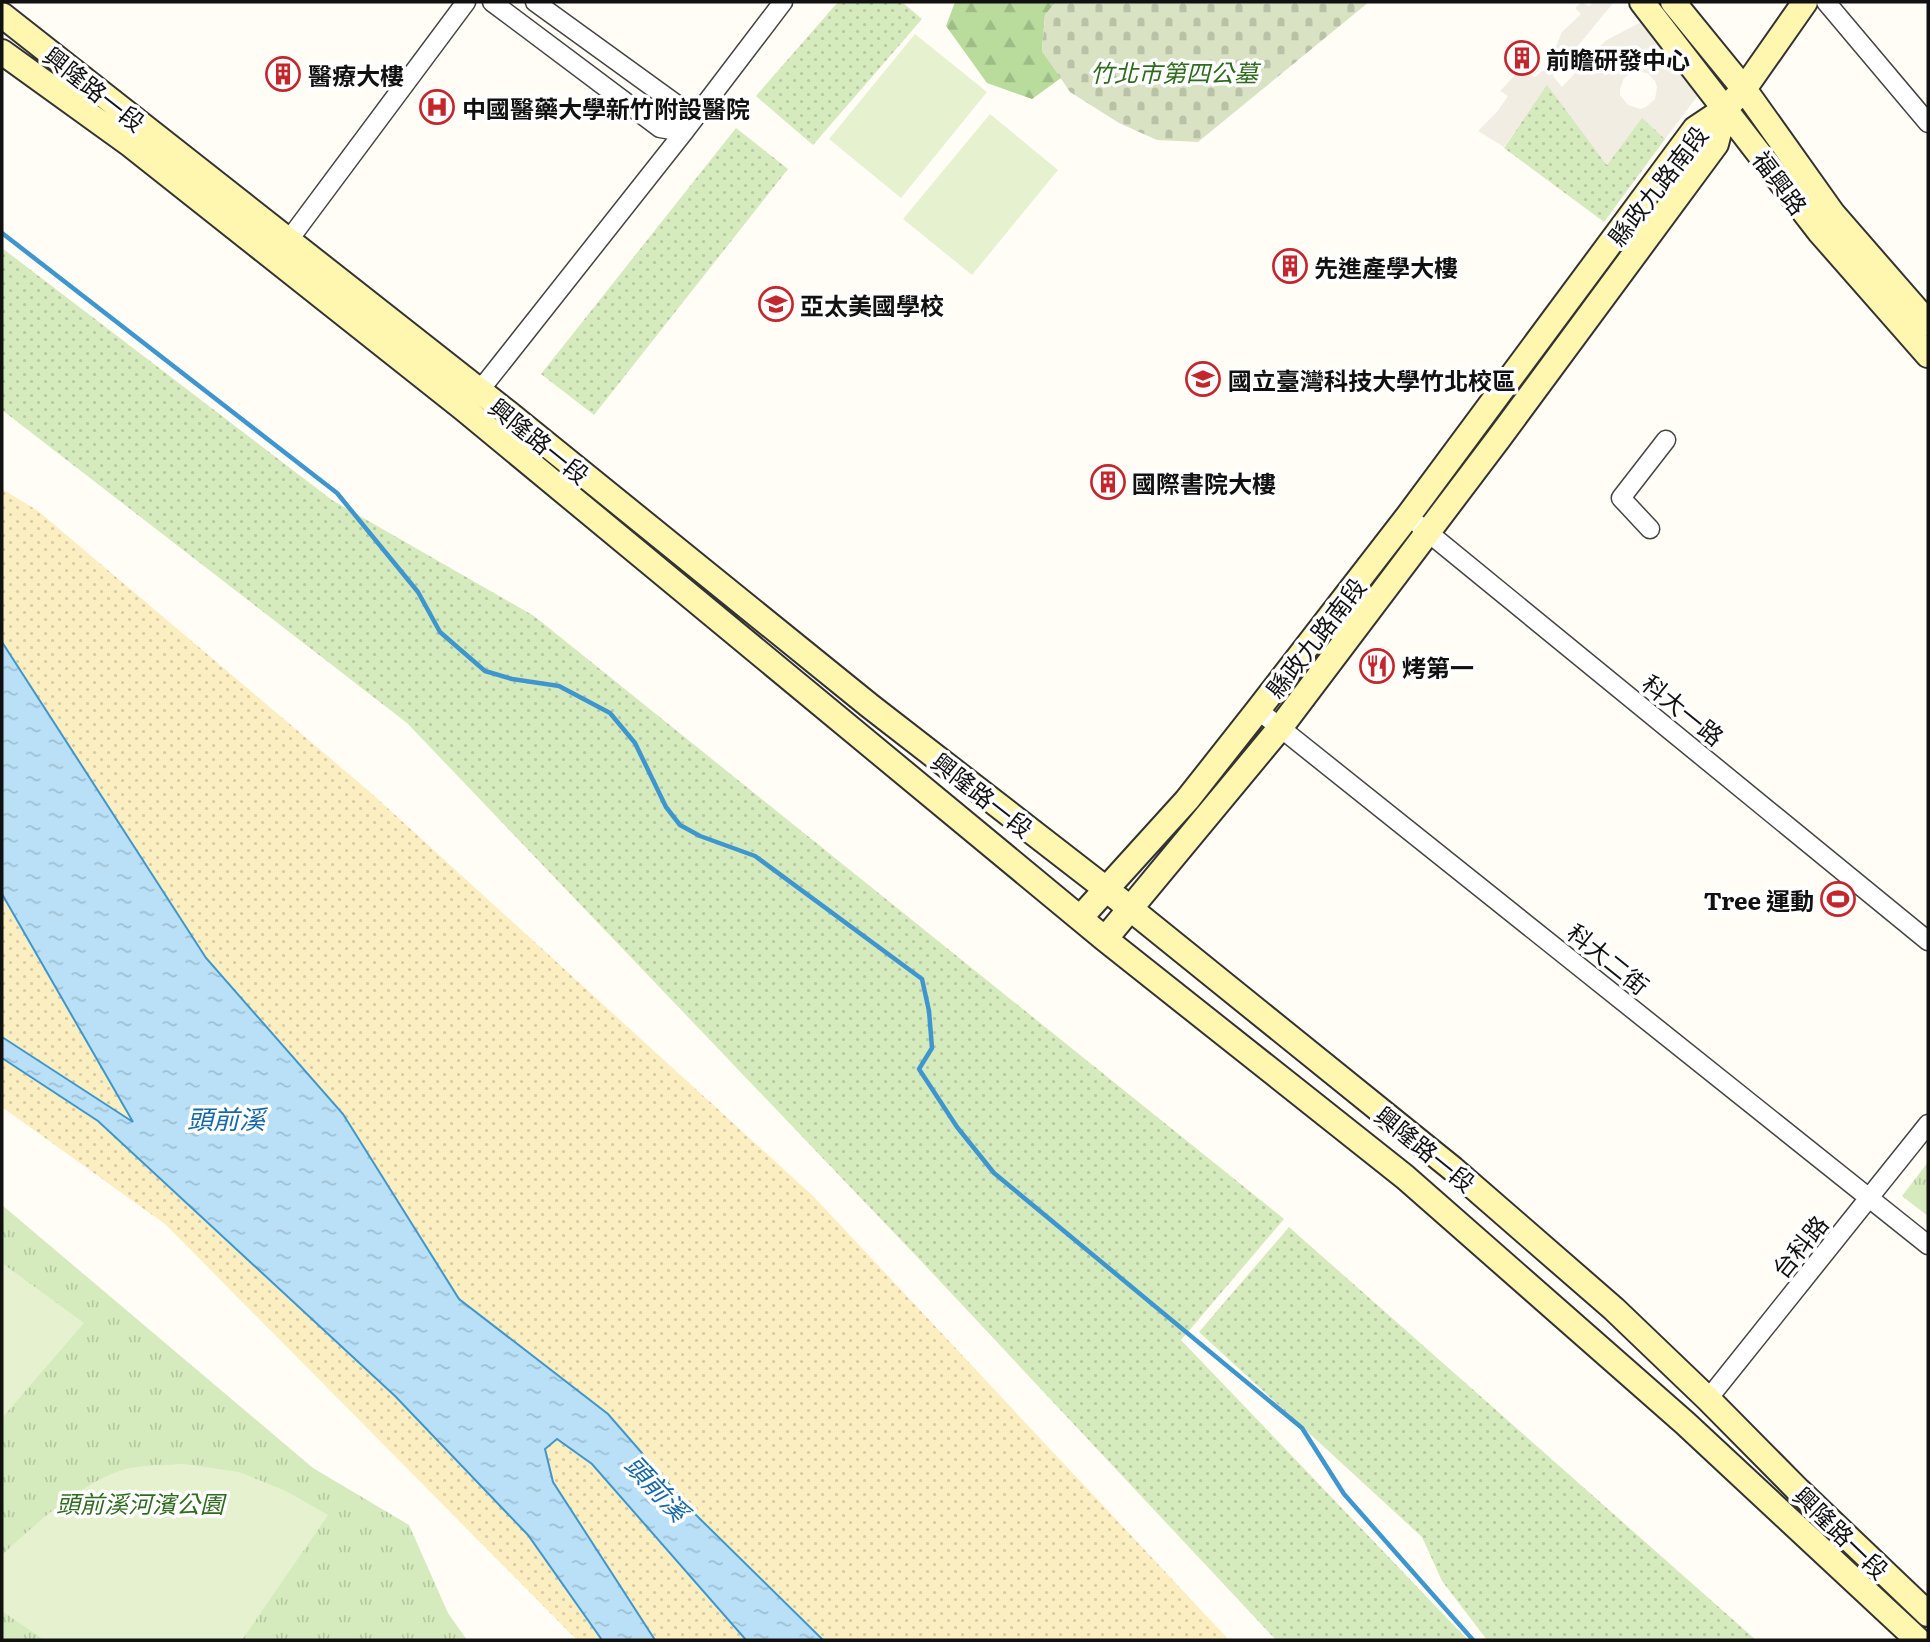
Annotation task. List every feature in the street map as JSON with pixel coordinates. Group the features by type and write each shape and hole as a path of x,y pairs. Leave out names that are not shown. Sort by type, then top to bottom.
{"street":[{"path":"288,241 466,2"},
{"path":"492,2 660,128 684,132"},
{"path":"535,2 676,104 684,132"},
{"path":"470,399 488,380 684,132 783,2"},
{"name":"福興路","path":"1642,2 1819,231 1928,355"},
{"name":"福興路","path":"1673,2 1744,89 1833,214 1928,323"},
{"name":"縣政九路南段","path":"1105,939 1280,728 1418,524 1695,129 1725,109 1744,89 1805,2"},
{"path":"1826,2 1928,123"},
{"name":"興隆路一段","path":"2,15 288,241 1105,939 1405,1177 1685,1423 1918,1640"},
{"name":"興隆路一段","path":"2,52 131,145 470,399 870,706 1106,888 1453,1168 1614,1309 1928,1614"},
{"path":"1650,528 1621,498 1666,440"},
{"name":"縣政九路南段","path":"1080,918 1187,800 1258,710 1418,524"},
{"name":"科大一路","path":"1418,524 1928,941"},
{"name":"科大二街","path":"1258,710 1928,1245"},
{"name":"台科路","path":"1708,1399 1928,1124"}],"green space":[{"path":"838,2 902,2 922,19 813,145 756,96"},
{"path":"955,2 1056,2 1045,15 1042,51 1061,78 1032,99 987,83 946,26"},
{"name":"竹北市第四公墓","path":"1056,2 1369,2 1198,142 1157,140 1119,123 1070,92 1042,51 1045,15"},
{"path":"915,34 987,92 901,198 829,139"},
{"path":"1547,84 1607,165 1642,117 1665,139 1604,222 1504,148"},
{"path":"990,114 1058,170 972,275 903,219"},
{"path":"736,128 788,169 594,415 541,374"},
{"path":"2,248 332,500 534,616 1284,1219 1181,1340 1468,1640 1276,1640 921,1261 407,723 2,410"},
{"path":"1928,1162 1928,1216 1902,1196"},
{"name":"頭前溪河濱公園","path":"2,1205 313,1468 409,1525 448,1613 467,1640 2,1640"},
{"path":"1289,1227 1756,1640 1487,1640 1442,1581 1422,1537 1199,1332"},
{"path":"2,1263 84,1323 2,1418"},
{"path":"184,1464 239,1472 286,1491 328,1515 242,1640 44,1640 2,1611 2,1555 45,1516 96,1481 113,1473 136,1467"}],"sand":[{"path":"2,489 38,511 370,792 813,1196 1229,1640 577,1640 165,1224 2,1107"}],"shaded area":[{"path":"1582,2 1589,6 1593,2 1614,2 1553,76 1562,87 1605,41 1641,22 1699,94 1665,139 1642,118 1607,165 1547,85 1504,147 1478,131 1497,112 1508,96 1500,91 1521,69 1535,77 1547,67 1562,32 1581,14 1575,8","holes":["1634,71 1647,73 1657,87 1655,99 1640,109 1628,105 1620,95 1624,78"]}],"water":[{"name":"頭前溪","path":"2,642 206,958 343,1114 459,1299 608,1414 695,1514 823,1640 746,1640 592,1464 557,1439 545,1449 553,1482 655,1640 602,1640 528,1535 395,1396 98,1121 2,1058 2,1037 133,1122 2,894"}],"waterway":[{"path":"2,233 337,493 418,592 440,632 485,671 512,679 559,686 610,713 635,743 666,807 680,825 700,836 755,856 922,979 929,1011 932,1048 919,1069 957,1127 994,1173 1302,1428 1344,1494 1473,1640"}],"place":[{"name":"前瞻研發中心","path":"1522,58"},
{"name":"醫療大樓","path":"283,74"},
{"name":"中國醫藥大學新竹附設醫院","path":"437,107"},
{"name":"先進產學大樓","path":"1290,266"},
{"name":"亞太美國學校","path":"776,304"},
{"name":"國立臺灣科技大學竹北校區","path":"1203,379"},
{"name":"國際書院大樓","path":"1108,482"},
{"name":"烤第一","path":"1377,666"},
{"name":"Tree 運動","path":"1838,899"}]}
